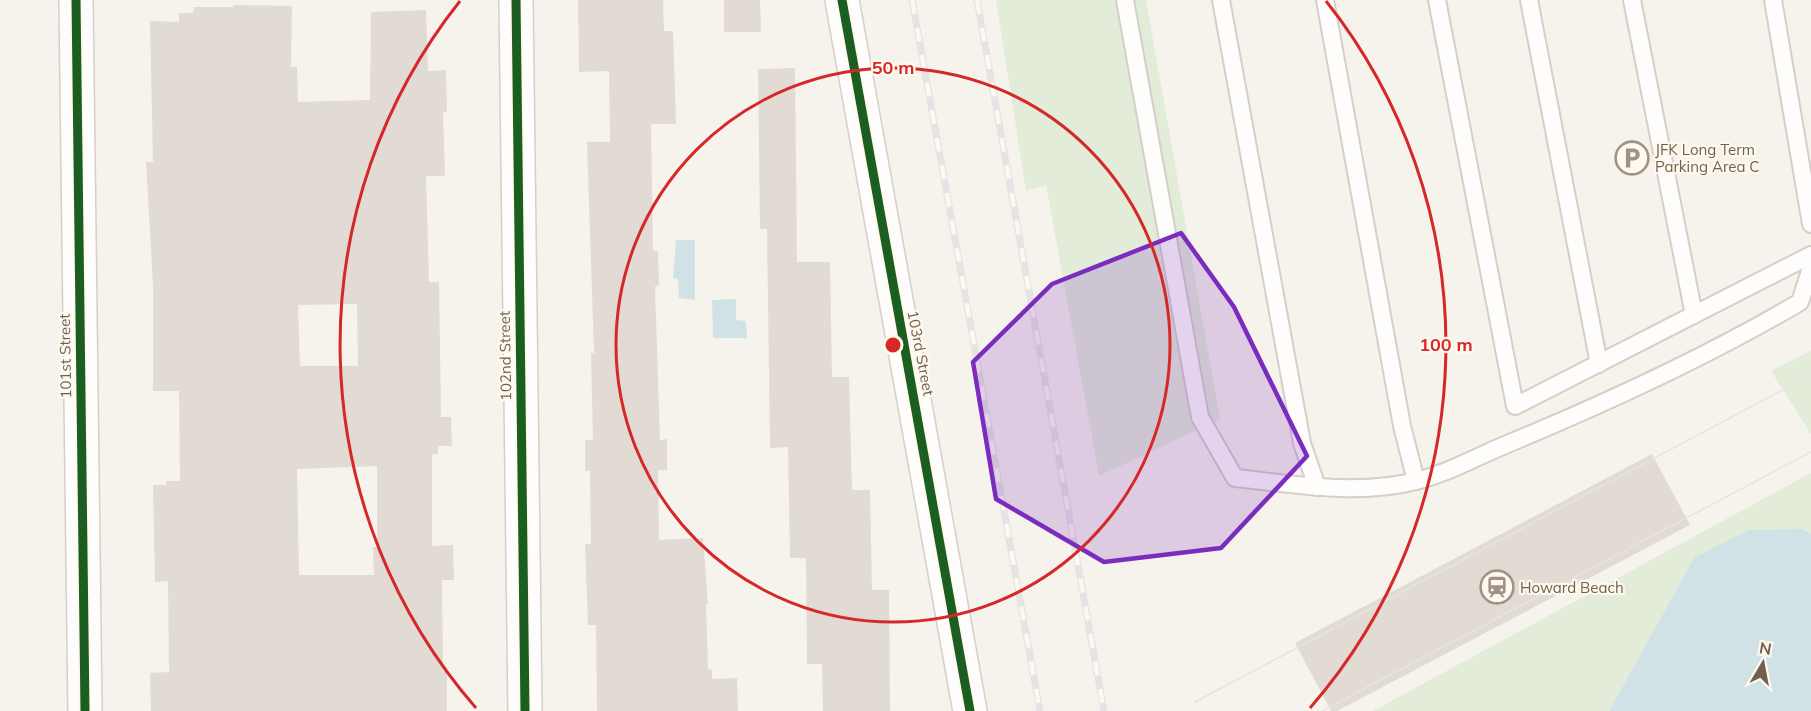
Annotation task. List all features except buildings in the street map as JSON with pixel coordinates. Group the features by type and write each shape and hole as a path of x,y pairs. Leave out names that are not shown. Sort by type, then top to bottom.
{"street":[{"name":"101st Street","path":"76,0 85,711"},
{"name":"102nd Street","path":"516,0 525,711"},
{"name":"103rd Street","path":"842,0 970,711"}],"lane":[{"path":"1125,0 1200,417 1235,478 1317,487 1368,488 1416,481 1555,424 1758,327 1800,302 1811,268"},
{"path":"1221,0 1302,443 1317,487"},
{"path":"1325,0 1402,426 1416,481"},
{"path":"1437,0 1515,406 1811,255"},
{"path":"1529,0 1599,364"},
{"path":"1632,0 1694,315"},
{"path":"1773,0 1811,224"}],"highlighted area":[{"path":"1181,233 1234,307 1307,456 1221,548 1104,562 996,499 973,362 1052,284"}],"green space":[{"path":"996,0 1146,0 1220,419 1099,476 1046,185 1026,191"},
{"path":"1811,351 1811,434 1771,371"},
{"path":"1811,473 1811,534 1802,529 1694,558 1609,711 1373,711"}],"shaded area":[{"path":"676,240 695,240 695,300 679,298 678,279 673,278"},
{"path":"736,299 736,320 746,321 747,338 713,338 712,300"},
{"path":"1802,529 1811,534 1811,711 1609,711 1694,558 1749,530"}],"tram line":[{"path":"1195,702 1811,375"},
{"path":"1322,711 1811,452"}],"railway":[{"path":"912,0 1040,711"},
{"path":"977,0 1104,711"}],"cycle path":[{"path":"76,0 85,711"},
{"path":"516,0 525,711"},
{"path":"842,0 970,711"}],"place":[{"name":"JFK Long Term Parking Area C","path":"1632,158"},
{"name":"Howard Beach","path":"1497,587"}]}
